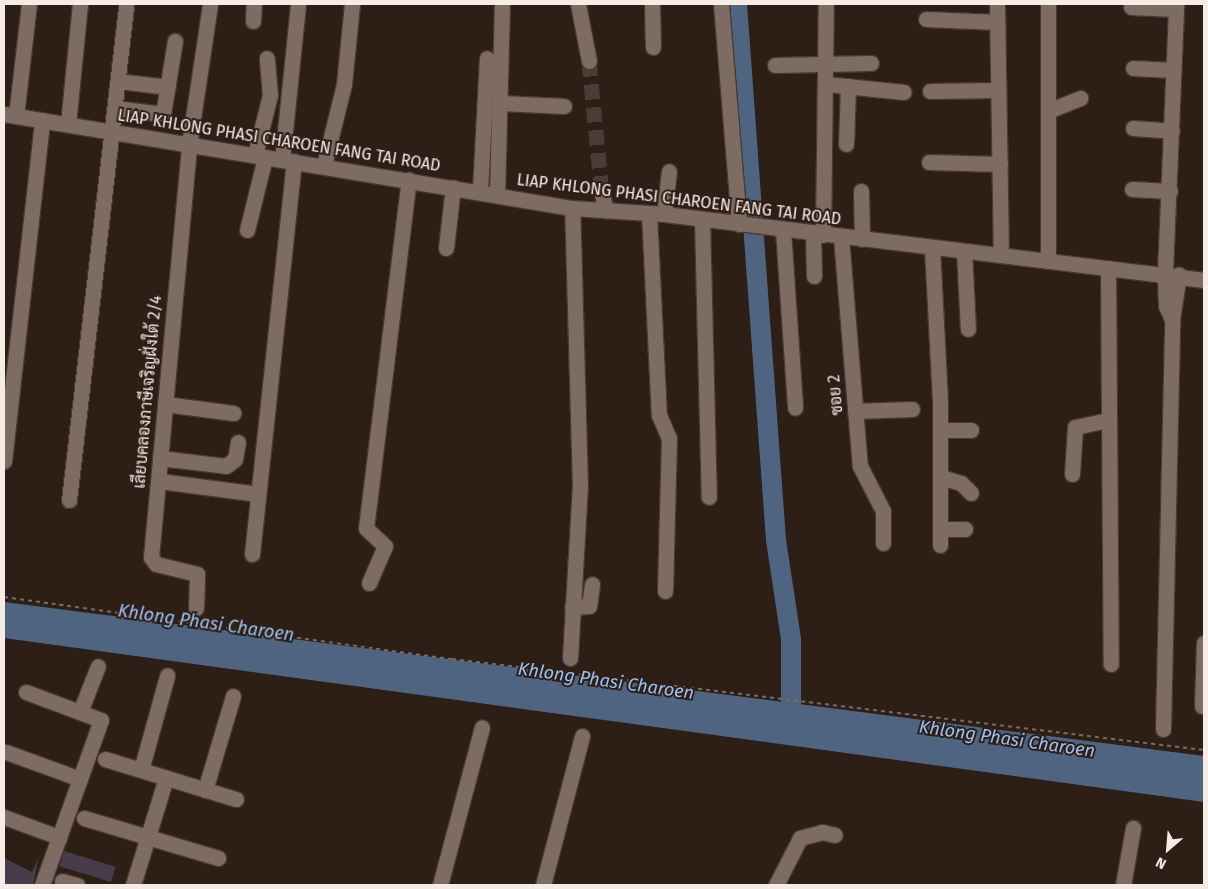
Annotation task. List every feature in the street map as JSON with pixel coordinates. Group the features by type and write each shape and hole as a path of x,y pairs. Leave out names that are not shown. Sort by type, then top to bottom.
{"street":[{"path":"10,115 29,4"},
{"path":"68,124 80,4"},
{"path":"69,500 126,4"},
{"name":"เลียบคลองภาษีเจริญฝั่งใต้ 2/4","path":"196,608 197,574 156,564 151,557 188,145 210,4"},
{"path":"252,21 254,4"},
{"path":"252,554 288,160 298,4"},
{"path":"324,165 344,84 352,4"},
{"path":"497,195 501,103 502,4"},
{"path":"578,4 589,61"},
{"path":"652,4 653,47"},
{"path":"721,4 746,225"},
{"path":"814,276 826,84 826,4"},
{"path":"997,4 1000,255"},
{"path":"1048,4 1048,261"},
{"path":"1131,7 1175,6 1170,191 1172,319 1163,730"},
{"path":"926,19 997,22"},
{"path":"114,108 163,114 175,41"},
{"path":"247,230 270,95 267,58"},
{"path":"480,191 486,58"},
{"path":"775,65 826,62 871,63"},
{"path":"1133,68 1174,70"},
{"path":"118,81 168,87"},
{"path":"826,84 904,92"},
{"path":"846,144 848,86"},
{"path":"930,91 998,90"},
{"path":"1048,111 1080,98"},
{"path":"501,103 564,106"},
{"name":"LIAP KHLONG PHASI CHAROEN FANG TAI ROAD","path":"10,115 188,145 324,165 572,208 664,214 818,235 1172,274 1204,280"},
{"path":"4,461 42,120"},
{"path":"1132,128 1172,131"},
{"path":"929,162 1000,164"},
{"path":"664,214 669,171"},
{"path":"369,583 385,546 366,528 409,180"},
{"path":"446,248 452,187"},
{"path":"1132,189 1170,191"},
{"path":"861,191 862,239"},
{"path":"602,194 606,211"},
{"path":"570,658 580,487 572,208"},
{"path":"649,213 659,415 669,438 665,591"},
{"path":"702,219 709,497"},
{"path":"783,230 795,408"},
{"name":"ซอย 2","path":"841,237 860,466 883,511 883,543"},
{"path":"932,248 940,430 942,529 940,545"},
{"path":"964,252 968,329"},
{"path":"1108,268 1111,664"},
{"path":"165,404 233,413"},
{"path":"855,411 912,409"},
{"path":"1072,474 1075,427 1109,420"},
{"path":"940,430 971,430"},
{"path":"160,458 226,466 235,459 238,442"},
{"path":"941,477 961,483 971,493"},
{"path":"167,482 258,494"},
{"path":"942,529 965,529"},
{"path":"572,607 589,606 592,584"},
{"path":"1202,706 1204,643"},
{"path":"80,712 98,666"},
{"path":"141,770 167,676"},
{"path":"26,692 100,720 42,885"},
{"path":"205,790 233,696"},
{"path":"440,885 482,727"},
{"path":"543,885 582,736"},
{"path":"6,752 80,779"},
{"path":"105,759 236,800"},
{"path":"133,885 166,778"},
{"path":"4,817 59,837"},
{"path":"84,818 218,858"},
{"path":"1123,885 1132,828"},
{"path":"776,885 800,838 822,832 835,835"},
{"path":"62,881 77,885"}],"path":[{"path":"4,597 452,659 804,699 1204,750"}],"water":[{"name":"Khlong Phasi Charoen","path":"4,602 1204,756 1204,802 4,638"}],"building":[{"path":"64,851 116,867 111,882 59,866"},
{"path":"39,856 33,885 4,885 4,858 32,872"}],"waterway":[{"path":"737,4 776,540 791,639 791,723"}],"tunnel":[{"path":"589,61 602,194"}]}
